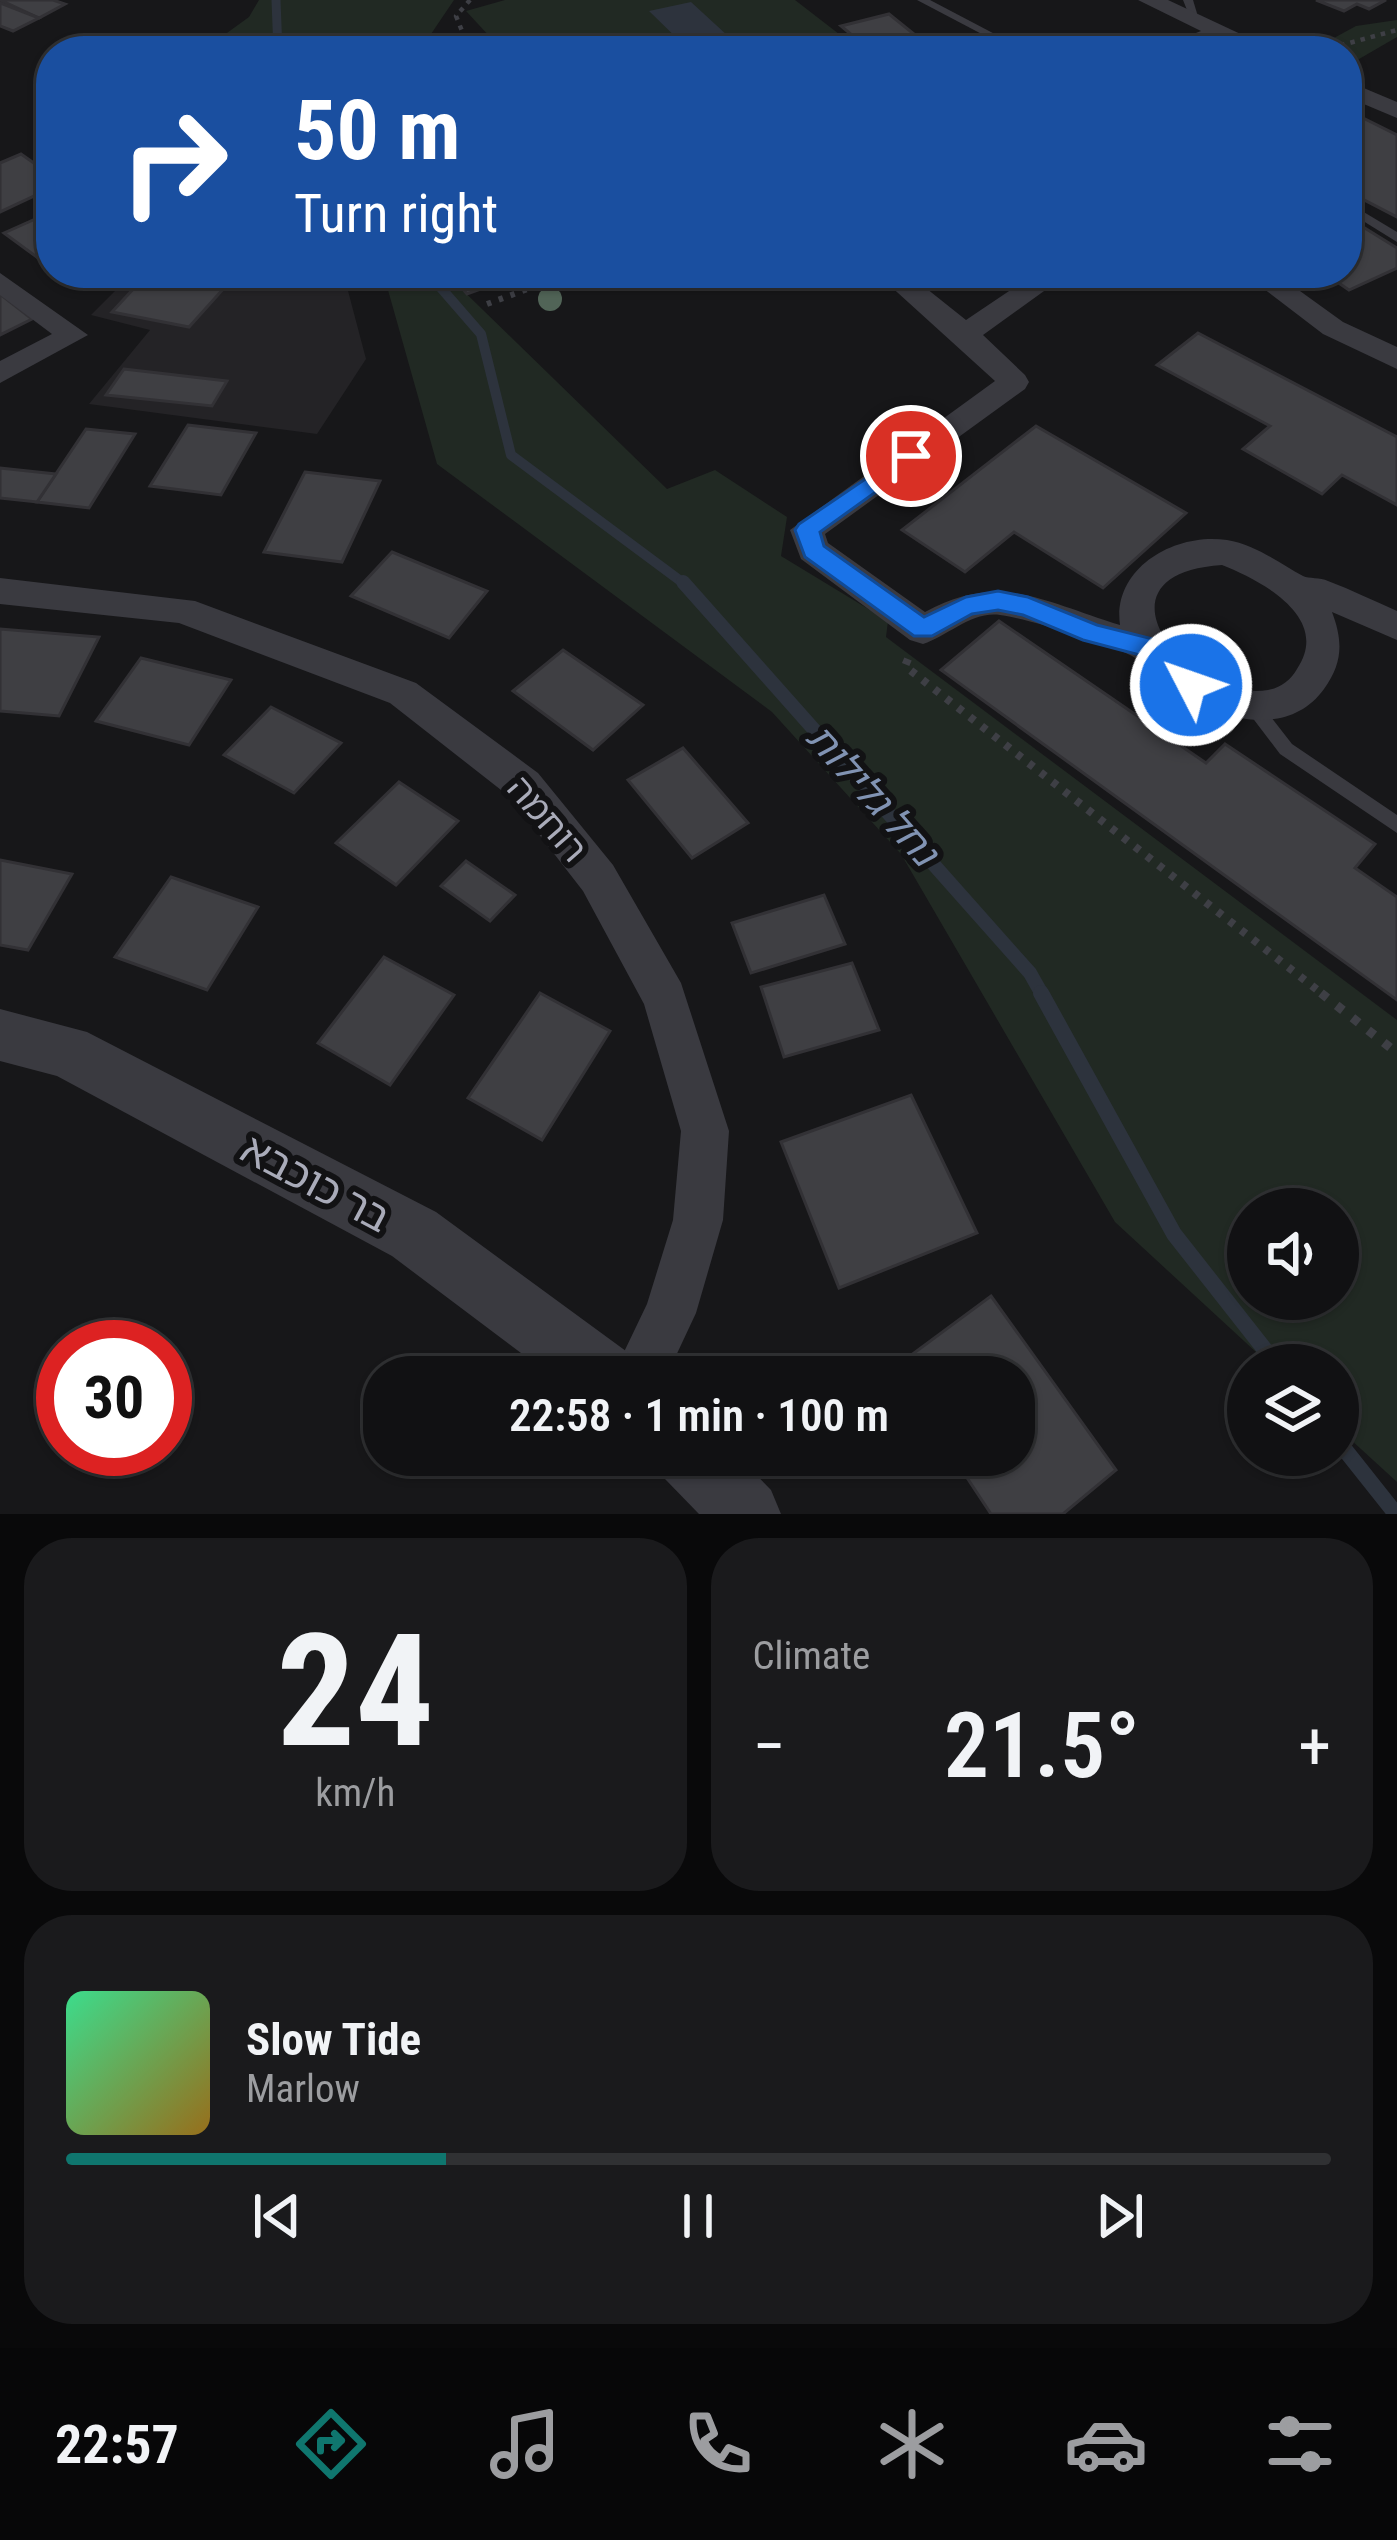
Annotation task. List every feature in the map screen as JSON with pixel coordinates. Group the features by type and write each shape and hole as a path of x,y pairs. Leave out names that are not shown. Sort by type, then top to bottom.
{"street":[{"path":"1149,0 1192,9 1231,36"},
{"path":"1209,36 1222,32"},
{"path":"1362,95 1397,111"},
{"path":"0,282 73,335 0,374"},
{"path":"908,288 1014,382 807,530 813,550 923,630 966,606 998,601 1148,647 1191,685 1251,704 1305,697 1373,649"},
{"path":"965,334 1033,288"},
{"path":"1277,288 1319,320 1397,359"},
{"path":"1148,647 1137,622 1137,597 1148,577 1167,562 1225,552 1272,564 1312,588 1373,649"},
{"path":"1312,588 1340,628 1373,649"},
{"name":"רוחמה","path":"0,591 182,610 403,693 524,784 598,878 665,998 705,1132 698,1220 670,1312 648,1356"},
{"name":"בר כוכבא","path":"0,1035 67,1052 414,1234 579,1356"},
{"path":"710,1476 747,1514"}],"lane":[{"path":"922,0 993,36"},
{"path":"1362,216 1397,238"},
{"path":"1251,704 1286,749 1397,825"}],"path":[{"path":"464,36 456,16 470,0"},
{"path":"1362,40 1397,30"},
{"path":"487,304 530,288"},
{"path":"923,630 905,666 1397,1053"}],"shaded area":[{"path":"259,0 454,0 430,36 223,36 249,17"},
{"path":"505,0 795,0 842,36 489,36 466,11"},
{"path":"691,2 728,36 675,36 649,11"},
{"path":"1397,20 1397,37 1362,57 1362,36 1338,36 1356,26"},
{"path":"118,288 347,288 366,359 317,434 89,404 150,330 91,315"},
{"path":"386,288 460,288 667,489 715,470 787,517 781,556 888,621 886,637 1397,1020 1397,1482 1359,1447 1359,1344 1247,1344 1115,1222 901,854 772,712 437,464"}],"building":[{"path":"0,0 53,0 65,4 39,18"},
{"path":"1316,0 1386,0 1369,9 1357,4 1344,11"},
{"path":"0,3 39,18 13,31 0,26"},
{"path":"889,14 916,36 853,36 841,26"},
{"path":"1362,118 1397,135 1397,217 1362,199"},
{"path":"21,154 36,164 36,195 0,212 0,163"},
{"path":"36,219 36,256 4,233"},
{"path":"1362,226 1397,248 1397,268 1362,284"},
{"path":"134,288 224,288 189,327 112,312"},
{"path":"0,294 32,319 0,335"},
{"path":"1198,333 1397,437 1397,505 1342,475 1322,494 1243,449 1270,426 1157,365"},
{"path":"124,369 227,381 212,406 106,395"},
{"path":"188,425 256,433 221,495 150,486"},
{"path":"1036,426 1186,513 1103,588 1014,532 965,572 902,530"},
{"path":"86,429 135,434 89,508 37,502"},
{"path":"0,468 56,474 37,502 0,498"},
{"path":"305,472 380,481 342,562 264,552"},
{"path":"392,552 487,591 449,638 351,596"},
{"path":"999,621 1206,763 1225,744 1375,844 1355,868 1397,897 1397,1000 941,670"},
{"path":"0,629 99,637 59,716 0,711"},
{"path":"563,650 643,705 593,750 513,691"},
{"path":"141,658 231,680 189,745 96,721"},
{"path":"271,707 341,743 294,793 224,755"},
{"path":"683,748 748,823 692,858 628,780"},
{"path":"399,782 458,821 396,885 336,843"},
{"path":"0,860 72,874 28,950 0,945"},
{"path":"466,861 515,895 490,921 441,886"},
{"path":"171,877 258,907 207,990 115,957"},
{"path":"824,895 845,944 751,973 732,923"},
{"path":"384,957 454,995 390,1085 318,1043"},
{"path":"852,963 879,1030 784,1057 761,987"},
{"path":"540,993 610,1031 542,1140 468,1098"},
{"path":"911,1095 977,1233 839,1288 781,1142"},
{"path":"991,1296 1034,1356 910,1356"},
{"path":"1035,1357 1116,1470 1063,1514 991,1514 966,1476 1035,1476"}],"waterway":[{"name":"נחל גלילות","path":"276,0 277,36"},
{"name":"נחל גלילות","path":"441,288 481,334 511,455 685,584"},
{"name":"נחל גלילות","path":"685,584 1030,973 1043,996"},
{"name":"נחל גלילות","path":"1041,993 1174,1234 1260,1344"},
{"name":"נחל גלילות","path":"1359,1467 1396,1514"}],"route":[{"path":"911,456 807,530 813,550 923,630 966,606 998,601 1028,606 1092,633 1148,647 1166,668 1191,685"}]}
